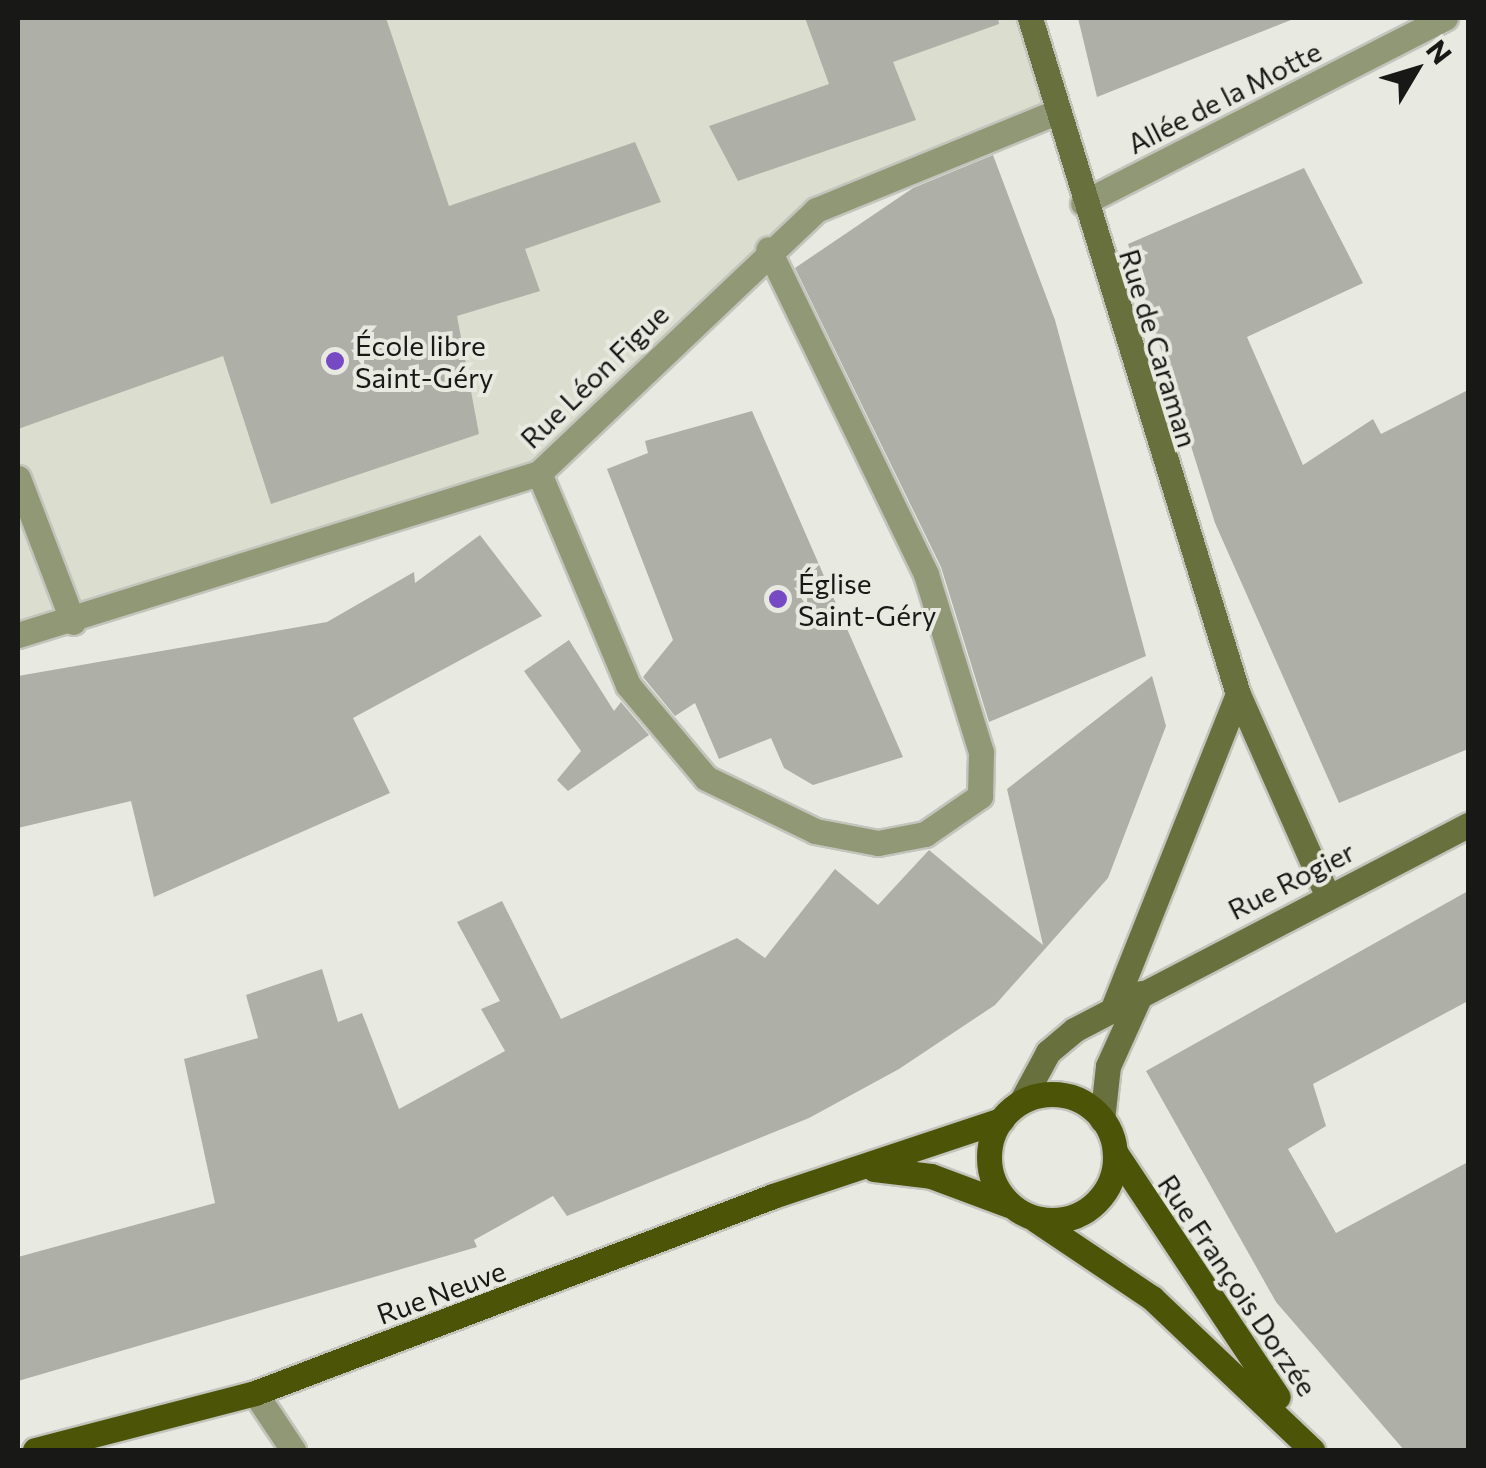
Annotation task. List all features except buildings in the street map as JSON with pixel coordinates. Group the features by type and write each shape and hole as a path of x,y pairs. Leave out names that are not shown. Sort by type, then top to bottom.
{"main road":[{"path":"1063,1095 1102,1120 1114,1152 1091,1207 1073,1217 1022,1212 990,1165 1011,1111 1063,1095"},
{"name":"Rue Neuve","path":"35,1450 256,1393 1011,1111"},
{"name":"Rue François Dorzée","path":"1114,1152 1314,1450"},
{"name":"Rue Neuve","path":"860,1168 931,1176 1022,1212"},
{"name":"Rue François Dorzée","path":"1022,1212 1152,1298 1314,1450"}],"street":[{"name":"Rue de Caraman","path":"1030,18 1054,112 1238,694 1326,894"},
{"name":"Allée de la Motte","path":"1083,203 1445,18"},
{"name":"Rue Léon Figue","path":"18,634 73,622 538,472 768,248 816,210 1054,112"},
{"path":"538,472 628,686 706,778 815,831 878,843 925,834 980,796 981,752 926,574 768,248"},
{"path":"18,478 73,622"},
{"path":"1113,1008 1238,694"},
{"name":"Rue Rogier","path":"1011,1111 1048,1052 1113,1008 1326,894 1468,825"},
{"path":"1102,1120 1108,1066 1142,992"},
{"path":"256,1393 294,1450"}],"shaded area":[{"name":"École libre Saint-Géry","path":"18,18 1030,18 1054,113 816,210 539,473 18,635"}],"place":[{"name":"École libre Saint-Géry","path":"335,361"},
{"name":"Église Saint-Géry","path":"778,599"}]}
